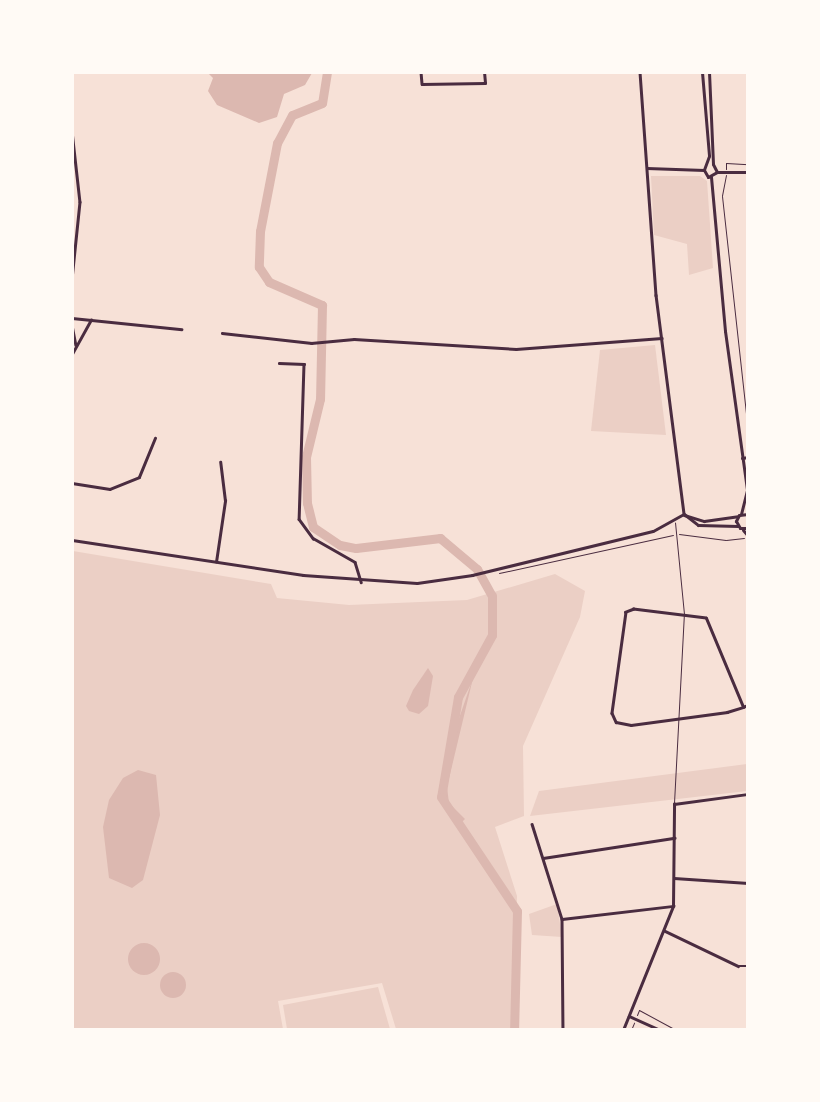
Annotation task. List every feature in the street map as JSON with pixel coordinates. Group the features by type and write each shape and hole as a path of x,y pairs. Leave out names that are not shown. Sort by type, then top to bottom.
{"street":[{"path":"421,72 422,84 485,83 484,72"},
{"path":"640,72 662,338 684,514 695,524 738,526 745,529 748,536"},
{"path":"702,72 706,165 704,170"},
{"path":"710,72 713,164 717,172"},
{"path":"72,131 80,202 72,280"},
{"path":"706,165 713,164"},
{"path":"647,168 704,170 711,177 725,331 747,491 738,526"},
{"path":"711,177 717,172 748,172"},
{"path":"72,318 182,329"},
{"path":"72,354 91,320"},
{"path":"72,326 76,347"},
{"path":"222,332 311,343 354,339 516,349 662,338"},
{"path":"279,363 304,364 299,426 299,519 313,538 355,562 361,582"},
{"path":"72,483 110,489 140,477 155,438"},
{"path":"742,458 748,457"},
{"path":"216,562 225,501 220,462"},
{"path":"684,514 704,521 748,514"},
{"path":"72,540 361,582 417,583 481,573 675,522 684,514"},
{"path":"743,707 710,622 700,616 684,614 634,609 626,612 612,713 621,726 679,718 743,707 748,705"},
{"path":"624,1030 665,931 673,906 674,804 748,794"},
{"path":"532,824 562,919 563,1030"},
{"path":"543,858 674,838"},
{"path":"674,878 748,883"},
{"path":"562,919 673,906"},
{"path":"665,931 747,966"},
{"path":"629,1016 660,1030"}],"lane":[{"path":"72,239 77,239"},
{"path":"674,804 684,614 678,534 675,522"}],"path":[{"path":"748,164 726,164 727,171 722,196 748,432"},
{"path":"489,575 678,534 736,541 748,536"},
{"path":"631,1030 639,1010 676,1030"}],"shaded area":[{"path":"312,72 305,85 284,94 277,117 259,123 217,105 208,91 213,78 208,73"},
{"path":"651,176 700,176 707,181 713,268 689,275 687,244 654,235"},
{"path":"655,345 666,435 591,431 600,350"},
{"path":"73,551 271,584 277,598 349,605 467,600 555,574 585,591 580,617 523,746 524,816 495,827 517,896 514,1029 396,1029 382,983 278,1001 283,1029 73,1030"},
{"path":"428,668 433,676 428,706 419,714 409,711 406,706 413,690"},
{"path":"473,678 447,787 449,803 465,819 461,823 445,804 443,787 456,727"},
{"path":"747,764 747,791 530,816 539,791"},
{"path":"138,770 156,775 160,815 143,880 132,888 109,878 103,827 109,800 123,778"},
{"path":"557,904 562,937 532,935 529,914"},
{"path":"144,943 150,944 155,948 159,953 159,965 155,970 150,974 144,975 138,974 133,970 129,965 128,959 129,953 133,948 138,944"},
{"path":"173,972 182,976 186,985 182,994 173,998 164,994 160,985 164,976"},
{"path":"378,987 390,1029 287,1029 283,1005"}],"waterway":[{"path":"327,72 322,103 292,115 277,143 260,231 259,267 269,282 322,305 320,399 306,457 307,503 313,527 340,545 356,548 440,538 477,569 492,596 492,635 458,697 441,797 517,911 514,1030"}]}
